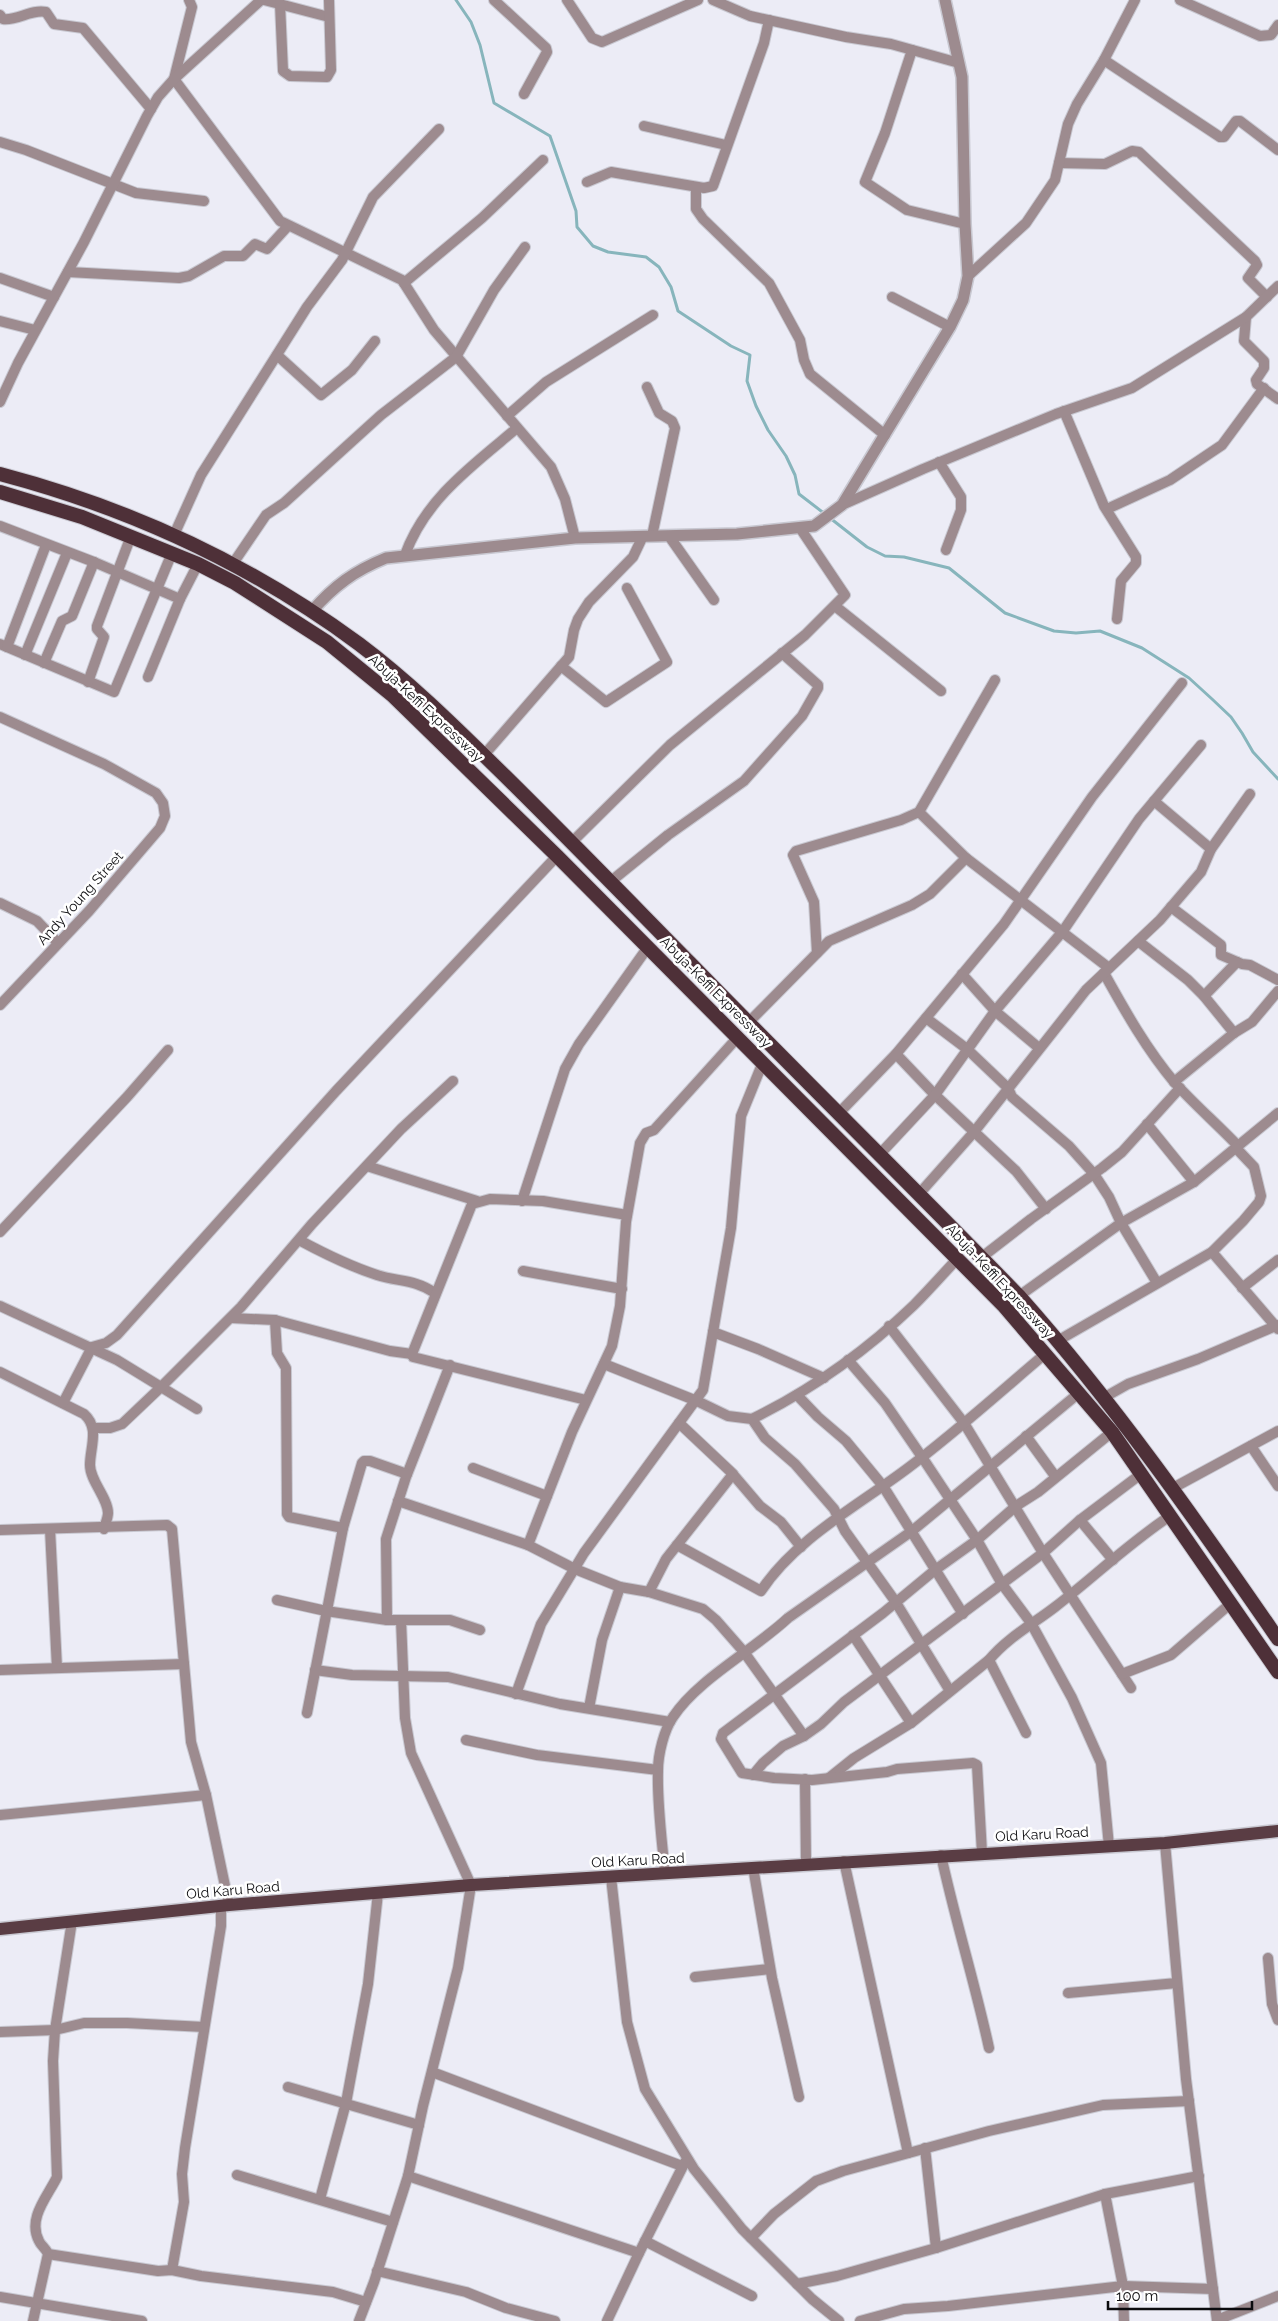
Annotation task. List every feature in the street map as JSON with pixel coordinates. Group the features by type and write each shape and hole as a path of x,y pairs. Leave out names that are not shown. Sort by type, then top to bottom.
{"highway":[{"name":"Abuja-Keffi Expressway","path":"0,474 51,488 123,513 174,535 232,565 312,611 384,664 484,755 982,1257 1059,1340 1105,1397 1173,1488 1278,1639"},
{"name":"Abuja-Keffi Expressway","path":"0,492 60,508 131,536 198,564 260,598 326,642 359,668 448,748 1003,1305 1112,1432 1278,1672"},
{"path":"115,530 121,523 123,513"},
{"path":"150,544 151,537 158,528"}],"main road":[{"name":"Old Karu Road","path":"0,1929 225,1906 471,1885 665,1874 844,1860 1165,1843 1278,1831"}],"street":[{"path":"174,79 192,7 188,0"},
{"path":"0,402 35,330 68,272 151,109 174,79 262,0 329,17"},
{"path":"280,4 284,71 290,76 327,77 329,75 329,0"},
{"path":"494,0 546,48 547,52 524,94"},
{"path":"567,0 592,38 602,42 698,0"},
{"path":"713,0 750,16 912,50 958,63"},
{"path":"842,505 950,327 963,300 968,276 964,224 962,77 945,0"},
{"path":"968,276 1026,223 1055,180 1068,124 1077,104 1104,60 1135,0"},
{"path":"1180,0 1260,36 1271,35 1278,25"},
{"path":"0,4 3,17 40,11 46,12 54,24 83,28 151,109"},
{"path":"587,182 611,172 708,189 712,186 764,43 769,20"},
{"path":"912,50 885,133 865,182 907,210 964,224"},
{"path":"1104,60 1220,137 1224,137 1236,121 1240,121 1278,150"},
{"path":"174,79 223,141 280,221 397,276 404,283 434,330 551,467 565,499 575,538"},
{"path":"644,126 726,145"},
{"path":"174,535 201,475 277,355 346,253 373,196 439,128"},
{"path":"0,142 26,150 136,193 204,201"},
{"path":"1059,164 1105,164 1132,151 1139,152 1255,261 1257,264 1248,278 1267,297"},
{"path":"404,283 482,218 543,160"},
{"path":"696,187 696,209 703,219 769,283 800,340 804,360 810,374 885,435"},
{"path":"68,272 179,278 189,276 224,256 243,256 255,244 267,249 288,226"},
{"path":"232,565 266,515 284,503 382,415 456,357 494,290 525,247"},
{"path":"0,278 54,297"},
{"path":"312,611 330,592 360,569 386,558 575,538 737,534 814,526 842,505 939,462 1064,411 1132,388 1246,317 1278,286"},
{"path":"892,297 950,327"},
{"path":"507,416 546,382 653,315"},
{"path":"1246,317 1244,340 1264,361 1264,368 1256,380 1278,399"},
{"path":"0,321 35,330"},
{"path":"277,355 321,395 352,370 375,341"},
{"path":"484,755 569,657 578,619 593,598 633,557 648,536 675,428 672,421 659,413 647,387"},
{"path":"1107,509 1170,480 1222,445 1264,388"},
{"path":"1064,411 1107,509 1136,557 1136,563 1121,581 1117,619"},
{"path":"405,555 412,535 447,487 518,428"},
{"path":"939,462 961,497 961,510 946,550"},
{"path":"0,526 94,562 180,599"},
{"path":"572,842 670,745 782,653 845,595 844,590 800,528"},
{"path":"88,682 104,637 96,629 131,536"},
{"path":"669,536 714,600"},
{"path":"46,545 4,646 112,692 116,690 172,553"},
{"path":"25,655 67,553"},
{"path":"44,663 62,621 72,616 94,562"},
{"path":"148,677 180,599 198,564"},
{"path":"562,666 606,702 666,662 627,588"},
{"path":"835,606 941,691"},
{"path":"610,882 668,834 744,781 802,716 818,688 818,684 782,653"},
{"path":"817,953 814,902 793,855 796,851 902,820 919,812 995,680"},
{"path":"839,1113 896,1054 1022,900 1057,845 1092,797 1182,683"},
{"name":"Andy Young Street","path":"0,717 104,764 156,792 163,803 165,816 160,828 0,1005"},
{"path":"880,1154 935,1095 966,1049 1063,931 1139,819 1201,745"},
{"path":"919,1194 974,1132 1086,990 1138,941 1201,872 1211,849 1250,794"},
{"path":"1154,801 1211,849"},
{"path":"919,812 966,858 1063,931 1106,970 1128,1018 1177,1085 1254,1167 1260,1200 1212,1252 1059,1340"},
{"path":"63,1404 92,1347 106,1343 117,1335 336,1091 557,856"},
{"path":"748,1023 834,938 912,905 930,894 966,858"},
{"path":"0,903 37,921 58,943"},
{"path":"1171,907 1222,945 1222,955 1244,965 1250,964 1278,980"},
{"path":"1138,941 1188,980 1204,996 1234,1033"},
{"path":"522,1201 565,1069 579,1044 648,947"},
{"path":"1204,996 1237,962"},
{"path":"962,974 996,1011 1039,1048"},
{"path":"982,1257 1122,1152 1147,1124 1177,1085 1234,1033 1252,1022 1278,991"},
{"path":"926,1018 966,1049 1008,1088 1012,1097 1069,1146 1094,1174 1110,1197 1121,1223 1157,1283"},
{"path":"528,1545 586,1400 612,1346 620,1306 628,1214 640,1143 646,1133 654,1130 738,1037"},
{"path":"0,1232 127,1097 168,1050"},
{"path":"896,1054 935,1095 1016,1171 1046,1209"},
{"path":"516,1694 541,1624 575,1569 679,1423 697,1401 703,1390 732,1218 741,1116 762,1062"},
{"path":"94,1428 110,1428 122,1424 162,1386 231,1318 299,1240 401,1129 453,1081"},
{"path":"1019,1296 1121,1223 1194,1182 1278,1113"},
{"path":"1147,1124 1194,1182"},
{"path":"367,1166 477,1201 490,1199 543,1201 628,1214"},
{"path":"412,1354 469,1207 477,1201"},
{"path":"299,1240 338,1262 389,1279 400,1278 435,1293"},
{"path":"1105,1397 1128,1384 1198,1359 1277,1327 1212,1252"},
{"path":"604,1364 697,1401 728,1416 752,1419 797,1395 848,1360 913,1306 958,1258"},
{"path":"1242,1288 1278,1260"},
{"path":"523,1271 622,1289"},
{"path":"0,1306 92,1347 162,1386 197,1409"},
{"path":"231,1318 275,1320 390,1352 412,1354 414,1357 586,1400"},
{"path":"275,1320 277,1353 286,1368 287,1514 289,1517 343,1528"},
{"path":"889,1326 964,1423 1043,1553 1131,1688"},
{"path":"713,1332 758,1349 824,1378"},
{"path":"677,1545 761,1591 787,1559 801,1547 922,1457 1045,1354"},
{"path":"848,1360 886,1403 977,1540 1002,1584 1032,1623 1072,1698 1101,1763 1110,1846"},
{"path":"387,1620 386,1539 407,1474 450,1365"},
{"path":"0,1372 84,1414 91,1420 94,1428 90,1464 108,1513 104,1529"},
{"path":"665,1874 658,1770 665,1733 670,1722 687,1700 744,1652 866,1562 912,1531 1079,1393"},
{"path":"797,1395 818,1417 846,1441 883,1486 963,1614"},
{"path":"752,1419 765,1438 795,1464 834,1510 866,1562 895,1601 950,1691"},
{"path":"679,1423 733,1474 760,1506 781,1522 801,1547"},
{"path":"1173,1488 1278,1431"},
{"path":"982,1853 977,1765 973,1762 829,1778 805,1779 753,1775 742,1772 720,1739 723,1732 977,1540 1016,1506 1038,1492 1055,1476 1112,1432"},
{"path":"1026,1436 1055,1476"},
{"path":"1250,1446 1275,1475 1278,1486"},
{"path":"307,1714 343,1528 351,1495 364,1461 407,1474"},
{"path":"473,1468 547,1496"},
{"path":"649,1592 659,1569 733,1474"},
{"path":"753,1775 763,1763 783,1746 804,1736 821,1724 844,1702 903,1660 921,1643 963,1614 1043,1553 1080,1520 1141,1474"},
{"path":"398,1501 528,1545 575,1569 620,1587 649,1592 703,1609 716,1620 744,1652 804,1736"},
{"path":"829,1778 854,1758 911,1723 989,1660 997,1650 1113,1560 1142,1534 1170,1516"},
{"path":"1080,1520 1113,1560"},
{"path":"0,1530 104,1529 166,1525 172,1528 191,1742 206,1795 225,1906 184,2156 182,2174 184,2202 172,2270"},
{"path":"50,1529 57,1668"},
{"path":"589,1708 602,1640 620,1587"},
{"path":"277,1600 326,1611 387,1620 450,1620 480,1630"},
{"path":"1122,1674 1170,1655 1230,1604"},
{"path":"359,2321 408,2176 458,1968 471,1885 411,1753 405,1718 401,1620"},
{"path":"853,1635 911,1723"},
{"path":"989,1660 1026,1733"},
{"path":"0,1670 184,1664"},
{"path":"315,1670 457,1679 516,1694 670,1722"},
{"path":"466,1740 537,1755 658,1770"},
{"path":"805,1779 806,1864"},
{"path":"0,1815 206,1795"},
{"path":"1165,1843 1189,2101 1217,2320 1278,2296"},
{"path":"942,1855 955,1918 975,1984 989,2048"},
{"path":"844,1860 908,2153"},
{"path":"753,1867 770,1969 798,2098"},
{"path":"611,1877 627,2022 645,2089 685,2163 750,2238 835,2320"},
{"path":"320,2199 346,2103 368,1984 378,1893"},
{"path":"33,2321 48,2254 38,2239 36,2225 41,2203 50,2191 56,2177 53,2061 55,2030 72,1921"},
{"path":"1268,1958 1272,2004 1278,2020"},
{"path":"695,1977 770,1969"},
{"path":"1068,1993 1177,1984"},
{"path":"0,2032 55,2030 84,2024 127,2022 204,2027"},
{"path":"432,2072 685,2163"},
{"path":"288,2087 419,2124"},
{"path":"750,2238 774,2214 816,2181 843,2171 988,2131 1103,2105 1189,2101"},
{"path":"925,2148 936,2248"},
{"path":"607,2321 685,2163"},
{"path":"237,2175 393,2222"},
{"path":"408,2176 639,2253"},
{"path":"797,2284 837,2276 936,2248 1105,2194 1198,2176"},
{"path":"1105,2194 1123,2286 1124,2321"},
{"path":"645,2241 752,2296"},
{"path":"48,2254 158,2272 172,2270 201,2276 333,2292 366,2302"},
{"path":"377,2271 466,2292 506,2308 555,2321"},
{"path":"860,2321 904,2309 948,2306 1123,2286 1213,2289"},
{"path":"0,2297 137,2321"}],"waterway":[{"path":"456,0 471,22 480,45 494,103 550,136 576,211 577,227 593,246 608,252 646,257 659,267 671,287 678,311 731,346 750,355 747,381 756,406 768,430 786,456 795,475 799,494 825,514"},
{"path":"830,518 867,547 885,556 904,557 949,568 1005,613 1054,631 1076,633 1100,631 1142,648 1189,678 1231,717 1253,752 1278,779"}]}
